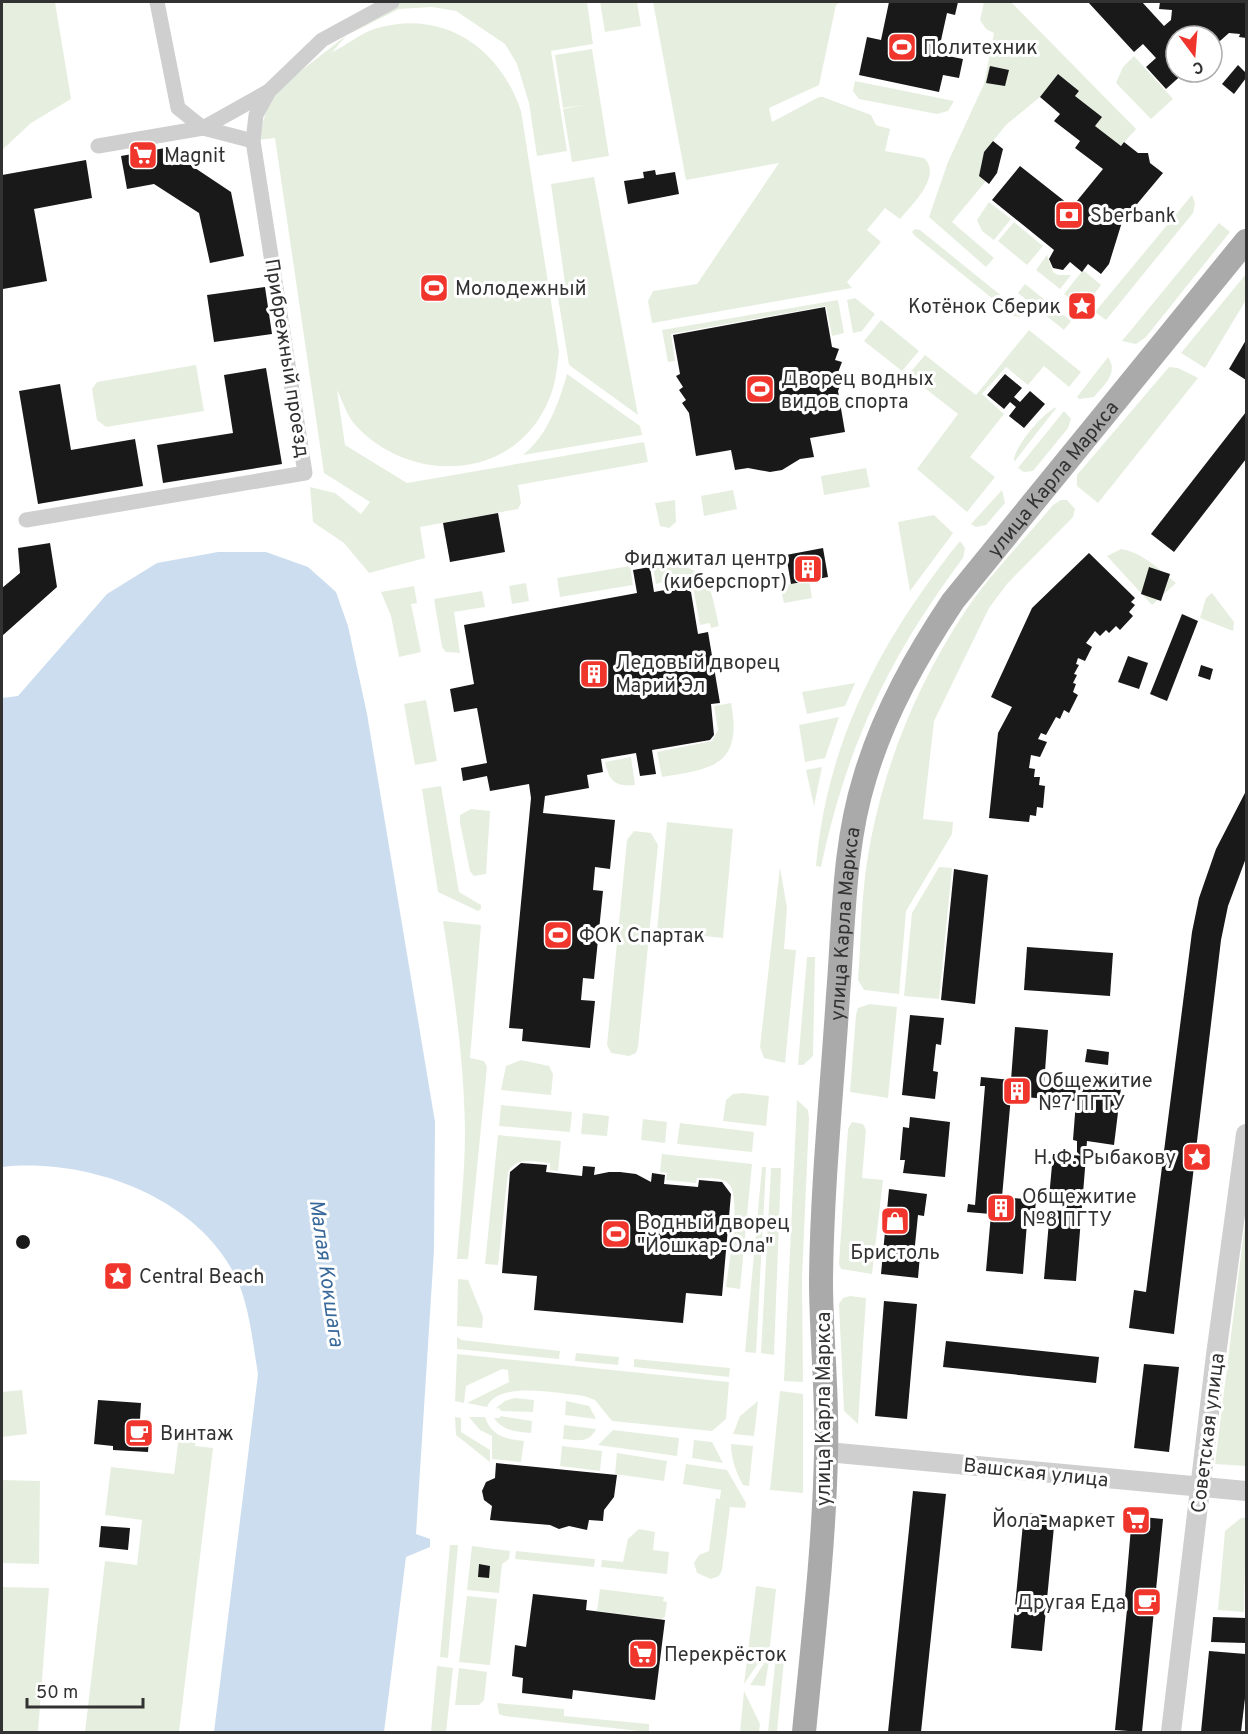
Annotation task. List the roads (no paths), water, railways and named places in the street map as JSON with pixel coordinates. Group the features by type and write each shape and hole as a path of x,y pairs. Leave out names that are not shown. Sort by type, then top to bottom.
{"main road":[{"name":"улица Карла Маркса","path":"804,1732 817,1606 826,1452 821,1279 830,1094 844,897 854,819 864,777 902,686 923,646 953,601 1246,241"}],"street":[{"path":"157,2 178,108 202,128 253,141 255,115 269,90"},
{"path":"98,146 202,128 269,90 322,40 392,2"},
{"name":"Прибрежный проезд","path":"26,520 305,473 253,141"},
{"name":"Советская улица","path":"1171,1732 1246,1134"},
{"name":"Вашская улица","path":"826,1452 1246,1491"}],"water":[{"name":"Малая Кокшага","path":"218,552 266,552 308,567 336,592 348,626 367,714 435,1122 434,1250 416,1534 430,1539 430,1547 406,1557 384,1732 214,1732 258,1374 249,1317 239,1284 222,1254 199,1228 171,1207 139,1190 105,1177 70,1169 35,1166 2,1167 2,698 18,696 107,594 157,563"}],"place":[{"name":"Политехник","path":"902,47"},
{"name":"Magnit","path":"143,155"},
{"name":"Sberbank","path":"1069,215"},
{"name":"Молодежный","path":"434,288"},
{"name":"Котёнок Сберик","path":"1082,306"},
{"name":"Дворец водных видов спорта","path":"760,389"},
{"name":"Фиджитал центр (киберспорт)","path":"808,569"},
{"name":"Ледовый дворец Марий Эл","path":"594,674"},
{"name":"ФОК Спартак","path":"558,935"},
{"name":"Общежитие №7 ПГТУ","path":"1017,1091"},
{"name":"Н. Ф. Рыбакову","path":"1197,1157"},
{"name":"Общежитие №8 ПГТУ","path":"1001,1208"},
{"name":"Бристоль","path":"895,1221"},
{"name":"Водный дворец \"Йошкар-Ола\"","path":"616,1234"},
{"name":"Central Beach","path":"118,1276"},
{"name":"Винтаж","path":"139,1433"},
{"name":"Йола-маркет","path":"1136,1520"},
{"name":"Другая Еда","path":"1147,1602"},
{"name":"Перекрёсток","path":"643,1654"}]}
